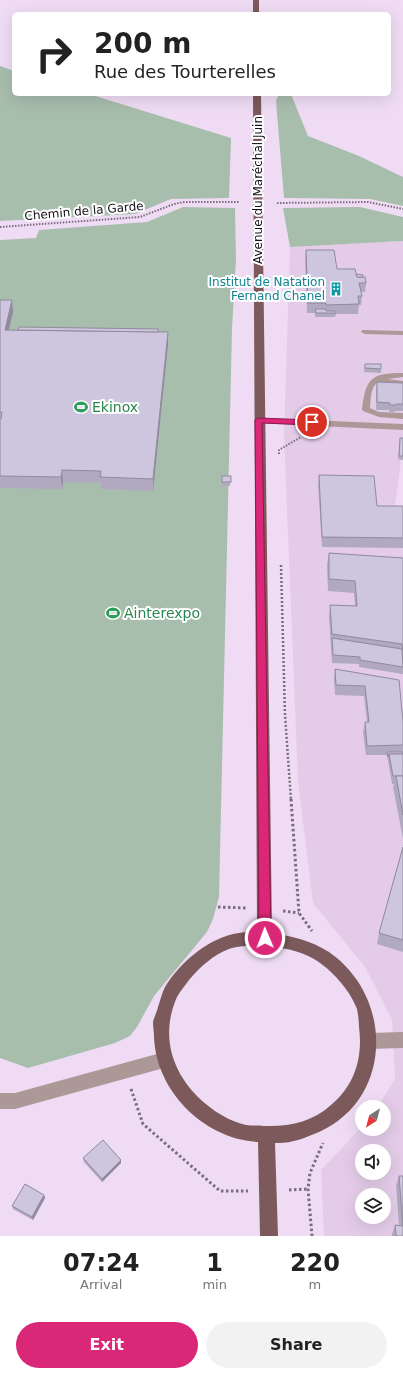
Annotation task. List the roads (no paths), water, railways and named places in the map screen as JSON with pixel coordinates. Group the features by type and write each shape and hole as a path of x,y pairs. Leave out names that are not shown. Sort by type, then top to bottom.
{"main road":[{"path":"256,0 256,12"},
{"name":"Avenue du Maréchal Juin","path":"257,96 259,420"},
{"path":"259,420 265,938"},
{"path":"265,938 297,944 326,958 344,976 357,994 364,1009 370,1041 366,1066 356,1089 340,1109 318,1124 300,1131 266,1136 237,1132 210,1120 188,1101 173,1082 164,1060 160,1037 165,1004 180,977 204,955 227,944 265,938"},
{"path":"266,1136 269,1236"}],"street":[{"path":"259,420 403,427"},
{"path":"370,1041 403,1040"},
{"path":"0,1101 15,1101 164,1060"}],"lane":[{"path":"365,332 400,333 403,326"},
{"path":"403,375 391,375 371,383 366,408 377,414 403,416"},
{"path":"378,380 403,383"}],"place":[{"name":"Institut de Natation Fernand Chanel","path":"336,289"},
{"name":"Ekinox","path":"81,407"},
{"name":"Ainterexpo","path":"113,613"}]}
